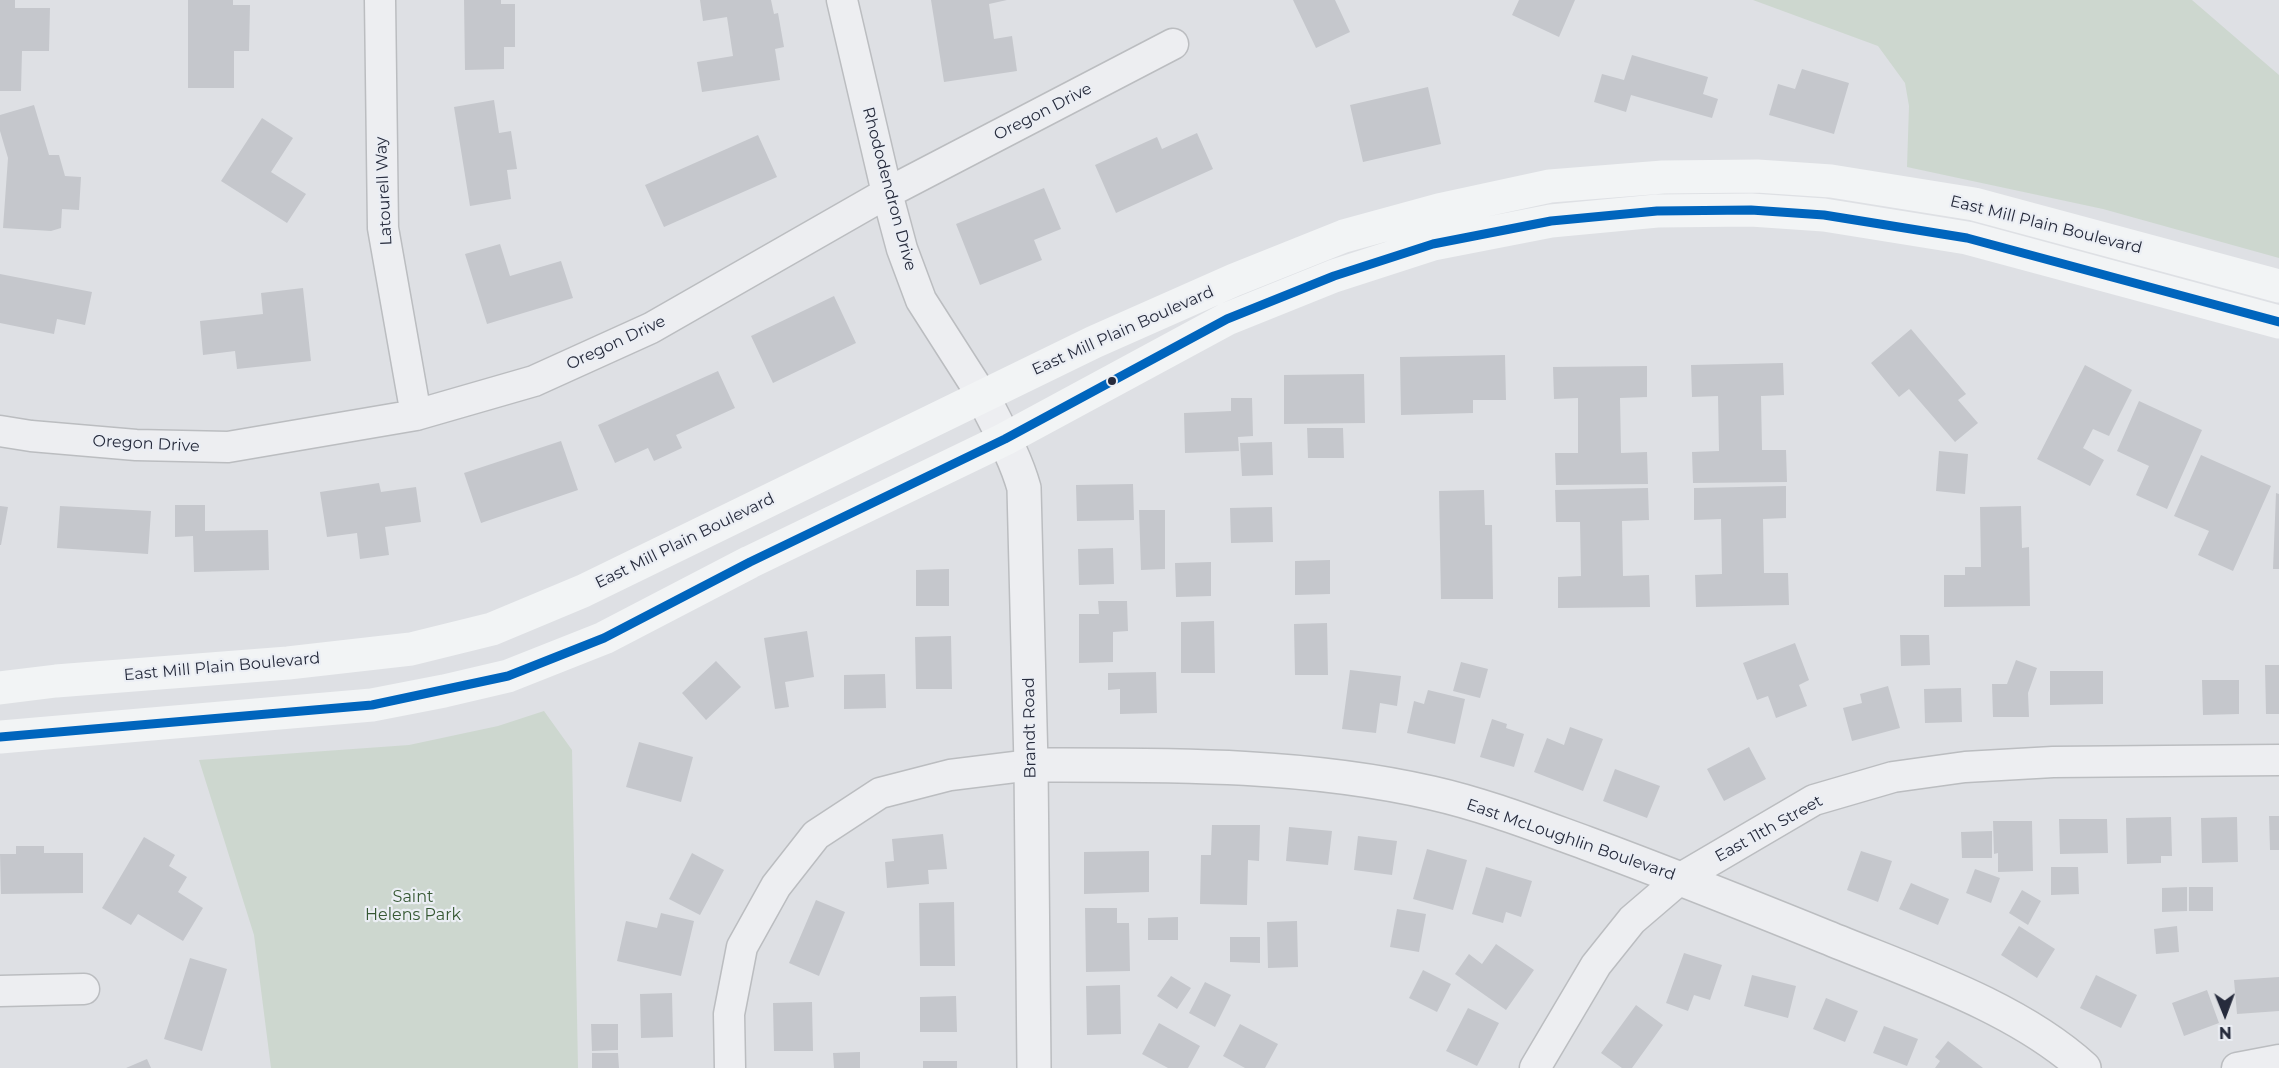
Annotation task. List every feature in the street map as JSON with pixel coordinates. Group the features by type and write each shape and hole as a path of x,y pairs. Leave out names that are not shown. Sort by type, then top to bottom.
{"main road":[{"name":"East Mill Plain Boulevard","path":"0,688 56,681 288,663 411,649 492,629 583,591 941,415 983,397 1094,342 1234,280 1344,236 1440,210 1550,186 1663,177 1757,176 1831,181 1974,204 2279,286"},
{"name":"East Mill Plain Boulevard","path":"0,737 372,705 444,691 508,675 603,638 750,562 1005,439 1227,319 1334,276 1443,242 1551,221 1657,211 1751,210 1824,215 1967,238 2279,322"}],"street":[{"name":"Latourell Way","path":"380,0 383,228 416,415"},
{"name":"Rhododendron Drive","path":"842,0 902,249 921,300 983,397"},
{"name":"Oregon Drive","path":"0,431 136,445 228,447 416,415 534,381 651,327 887,193 1173,44"},
{"name":"Brandt Road","path":"983,397 1021,474 1024,488 1031,765 1034,1068"},
{"name":"East 11th Street","path":"1535,1068 1596,965 1632,921 1681,878 1814,800 1893,777 1965,767 2053,762 2279,760"},
{"name":"East McLoughlin Boulevard","path":"730,1068 729,1014 742,946 776,886 816,834 880,793 950,775 1031,765 1149,765 1264,770 1363,780 1432,793 1500,812 1681,878 1963,993 2066,1051 2084,1068"},
{"path":"0,991 84,989"},
{"path":"2237,1068 2279,1060"}],"green space":[{"path":"1753,0 2192,0 2279,75 2279,258 2103,209 1907,167 1909,106 1905,83 1878,46"},
{"name":"Saint Helens Park","path":"544,711 572,750 578,1068 271,1068 254,935 199,760 409,745 498,726"}],"building":[{"path":"0,0 15,0 15,8 50,8 49,51 22,51 21,91 0,91"},
{"path":"188,0 233,0 233,5 250,5 249,51 234,51 234,88 188,88"},
{"path":"464,0 501,0 501,4 515,4 515,47 504,47 504,69 465,70"},
{"path":"700,0 771,0 774,14 778,13 784,47 775,49 780,80 702,92 697,62 733,56 727,17 703,21"},
{"path":"931,0 1007,0 989,4 994,39 1012,36 1017,71 944,82"},
{"path":"1293,0 1335,0 1350,32 1316,48"},
{"path":"1519,0 1575,0 1559,37 1512,15"},
{"path":"1632,55 1708,77 1703,94 1718,99 1712,118 1631,95 1626,112 1594,102 1602,74 1624,80"},
{"path":"1802,69 1849,83 1834,134 1769,115 1778,84 1795,89"},
{"path":"1428,87 1441,144 1363,162 1350,105"},
{"path":"494,100 499,133 511,131 517,169 507,170 511,199 470,206 454,107"},
{"path":"34,105 49,155 59,155 65,176 81,177 79,210 62,209 61,228 51,231 3,228 8,158 0,131 0,115"},
{"path":"262,118 293,138 271,172 306,194 287,223 221,181"},
{"path":"1197,133 1213,169 1116,213 1095,165 1157,137 1162,149"},
{"path":"758,135 777,177 664,227 645,185"},
{"path":"1044,188 1061,229 1034,240 1042,260 980,285 956,224"},
{"path":"500,244 510,276 561,261 573,298 487,324 465,254"},
{"path":"0,274 92,292 85,325 57,319 54,334 0,323"},
{"path":"303,288 311,361 237,369 235,351 203,355 200,321 263,314 261,293"},
{"path":"834,296 856,343 773,383 751,336"},
{"path":"1911,329 1966,394 1958,400 1978,423 1955,442 1909,389 1899,397 1871,363"},
{"path":"1505,355 1506,400 1473,400 1473,413 1401,415 1400,357"},
{"path":"1783,363 1784,395 1761,396 1762,450 1786,450 1787,482 1693,483 1692,452 1719,451 1718,396 1692,397 1691,365"},
{"path":"2085,365 2132,390 2109,436 2093,429 2083,448 2104,460 2090,486 2037,459"},
{"path":"1647,366 1647,397 1620,398 1621,453 1647,452 1648,484 1556,485 1555,453 1578,453 1578,398 1554,399 1553,367"},
{"path":"718,371 735,408 676,435 682,448 654,461 648,448 615,463 598,425"},
{"path":"1364,374 1365,423 1284,424 1284,375"},
{"path":"1231,398 1252,398 1253,436 1238,437 1239,451 1185,453 1184,413 1231,411"},
{"path":"2139,401 2202,430 2167,509 2136,495 2149,466 2117,451"},
{"path":"1307,428 1343,428 1344,458 1308,458"},
{"path":"561,441 578,490 481,523 464,473"},
{"path":"1272,442 1273,475 1242,476 1240,443"},
{"path":"1939,451 1968,454 1965,494 1936,491"},
{"path":"2201,455 2271,486 2233,571 2198,555 2209,531 2174,516"},
{"path":"379,483 381,492 416,487 421,522 385,527 389,555 360,559 357,533 327,537 320,492"},
{"path":"1133,484 1134,520 1077,521 1076,485"},
{"path":"1786,486 1786,518 1763,519 1764,573 1788,573 1789,605 1696,607 1695,575 1722,574 1721,519 1694,520 1694,488"},
{"path":"1648,488 1649,520 1622,521 1623,576 1649,575 1650,607 1558,608 1558,577 1581,576 1580,522 1556,522 1555,490"},
{"path":"1484,490 1485,525 1492,525 1493,599 1441,599 1439,491"},
{"path":"2276,493 2279,494 2279,569 2273,569"},
{"path":"175,505 205,505 205,531 268,530 269,570 194,572 193,536 175,537"},
{"path":"0,506 8,507 1,545 0,545"},
{"path":"60,506 151,511 148,554 57,548"},
{"path":"2021,506 2022,548 2029,547 2030,606 1944,607 1944,575 1965,575 1965,567 1981,567 1980,507"},
{"path":"1272,507 1273,542 1231,543 1230,508"},
{"path":"1139,510 1165,510 1165,569 1141,570"},
{"path":"1113,548 1114,584 1079,585 1078,549"},
{"path":"1330,560 1330,594 1295,595 1295,561"},
{"path":"1211,562 1211,596 1176,597 1175,563"},
{"path":"949,569 949,606 916,606 916,570"},
{"path":"1098,601 1127,601 1128,631 1113,632 1113,662 1079,663 1079,614 1099,614"},
{"path":"1214,621 1215,673 1181,673 1181,622"},
{"path":"1327,623 1328,675 1295,675 1294,624"},
{"path":"807,631 814,677 785,682 789,707 775,709 764,638"},
{"path":"1900,635 1929,635 1930,665 1901,666"},
{"path":"951,636 952,689 916,689 915,637"},
{"path":"1795,643 1809,680 1799,685 1807,706 1776,718 1768,696 1757,700 1743,663"},
{"path":"2016,660 2037,668 2028,693 2029,717 1993,717 1992,684 2007,684"},
{"path":"716,661 741,687 706,720 682,693"},
{"path":"1461,662 1488,669 1480,698 1453,691"},
{"path":"2265,665 2279,665 2279,714 2266,714"},
{"path":"1350,670 1401,676 1397,706 1380,703 1376,733 1342,729"},
{"path":"2050,671 2103,671 2103,704 2050,705"},
{"path":"1156,672 1157,713 1120,714 1120,689 1108,690 1108,673"},
{"path":"885,674 886,708 844,709 844,675"},
{"path":"2202,680 2239,680 2239,714 2203,715"},
{"path":"1888,686 1900,728 1852,741 1843,708 1862,703 1860,694"},
{"path":"1961,688 1962,722 1925,723 1924,689"},
{"path":"1428,690 1465,699 1455,744 1407,733 1414,701 1424,704"},
{"path":"1492,719 1507,724 1506,728 1524,734 1514,767 1480,757"},
{"path":"1570,727 1603,739 1583,791 1534,772 1547,738 1564,745"},
{"path":"639,742 693,757 681,802 626,787"},
{"path":"1749,747 1766,779 1724,801 1707,769"},
{"path":"1615,769 1660,786 1647,818 1603,801"},
{"path":"2269,816 2279,816 2279,850 2270,850"},
{"path":"2171,817 2172,856 2161,856 2161,863 2127,864 2126,818"},
{"path":"2237,817 2238,862 2202,863 2201,818"},
{"path":"2059,819 2107,819 2108,853 2060,854"},
{"path":"1993,821 2032,821 2033,871 1998,872 1998,853 1994,854"},
{"path":"1212,825 1260,825 1259,861 1248,860 1247,905 1200,904 1201,855 1211,855"},
{"path":"1289,827 1332,831 1328,865 1286,861"},
{"path":"1992,831 1992,858 1962,858 1961,832"},
{"path":"943,834 947,869 928,870 929,884 887,888 885,862 894,861 892,839"},
{"path":"1358,836 1397,841 1392,875 1354,870"},
{"path":"144,837 175,855 169,866 187,877 178,892 203,908 183,941 138,914 131,925 102,908"},
{"path":"16,846 44,846 44,853 83,853 83,893 1,894 0,854 16,854"},
{"path":"1427,849 1467,860 1453,910 1413,899"},
{"path":"1149,851 1149,892 1084,894 1084,852"},
{"path":"1861,851 1892,861 1878,902 1847,890"},
{"path":"692,853 724,870 700,915 669,899"},
{"path":"1486,867 1532,881 1521,917 1506,912 1503,923 1472,914"},
{"path":"2051,867 2078,867 2079,894 2051,895"},
{"path":"1975,869 2000,878 1991,903 1966,893"},
{"path":"1911,883 1949,899 1938,925 1899,909"},
{"path":"2187,887 2187,911 2162,912 2162,888"},
{"path":"2189,887 2213,887 2213,911 2189,911"},
{"path":"2022,890 2041,901 2028,925 2009,913"},
{"path":"816,900 845,912 819,976 789,963"},
{"path":"954,902 955,966 920,966 919,903"},
{"path":"1085,908 1117,908 1117,923 1129,923 1130,971 1086,972"},
{"path":"1397,909 1426,914 1419,952 1390,947"},
{"path":"661,913 694,921 681,976 617,961 626,921 657,928"},
{"path":"1178,917 1178,940 1148,940 1148,918"},
{"path":"1297,921 1298,967 1268,968 1267,922"},
{"path":"2019,926 2055,949 2037,978 2001,955"},
{"path":"2177,926 2179,952 2156,954 2154,929"},
{"path":"1230,937 1260,937 1260,963 1230,962"},
{"path":"1496,944 1534,970 1506,1010 1455,974 1469,954 1482,964"},
{"path":"1684,953 1722,965 1710,1000 1694,995 1688,1011 1666,1003"},
{"path":"190,958 227,969 202,1051 164,1039"},
{"path":"1423,970 1451,984 1437,1012 1409,998"},
{"path":"1752,975 1796,986 1788,1018 1744,1006"},
{"path":"2096,975 2137,995 2121,1028 2080,1008"},
{"path":"1171,976 1191,988 1177,1009 1157,996"},
{"path":"2279,977 2279,1011 2237,1014 2234,980"},
{"path":"1205,982 1231,995 1215,1027 1189,1013"},
{"path":"1120,985 1121,1034 1087,1035 1086,986"},
{"path":"2207,990 2219,1023 2184,1036 2172,1003"},
{"path":"672,993 673,1037 641,1038 640,994"},
{"path":"956,996 957,1032 920,1032 920,997"},
{"path":"1826,998 1858,1011 1845,1042 1813,1029"},
{"path":"812,1002 813,1051 774,1051 773,1003"},
{"path":"1636,1005 1663,1025 1632,1068 1622,1068 1601,1053"},
{"path":"1468,1008 1499,1023 1477,1066 1446,1051"},
{"path":"1159,1023 1200,1046 1188,1068 1168,1068 1142,1054"},
{"path":"591,1024 618,1024 618,1050 592,1051"},
{"path":"1240,1024 1278,1044 1265,1068 1245,1068 1223,1056"},
{"path":"1884,1026 1918,1039 1907,1066 1873,1053"},
{"path":"1948,1041 1983,1068 1935,1068 1940,1061 1935,1057"},
{"path":"860,1052 860,1068 834,1068 833,1053"},
{"path":"592,1053 618,1053 619,1068 592,1068"},
{"path":"147,1059 151,1068 126,1068"},
{"path":"923,1061 957,1061 957,1068 923,1068"}],"transit line":[{"path":"0,737 372,705 508,676 604,638 750,562 1005,439 1227,319 1334,276 1433,244 1551,221 1657,211 1751,210 1824,215 1967,238 2279,322"}]}
